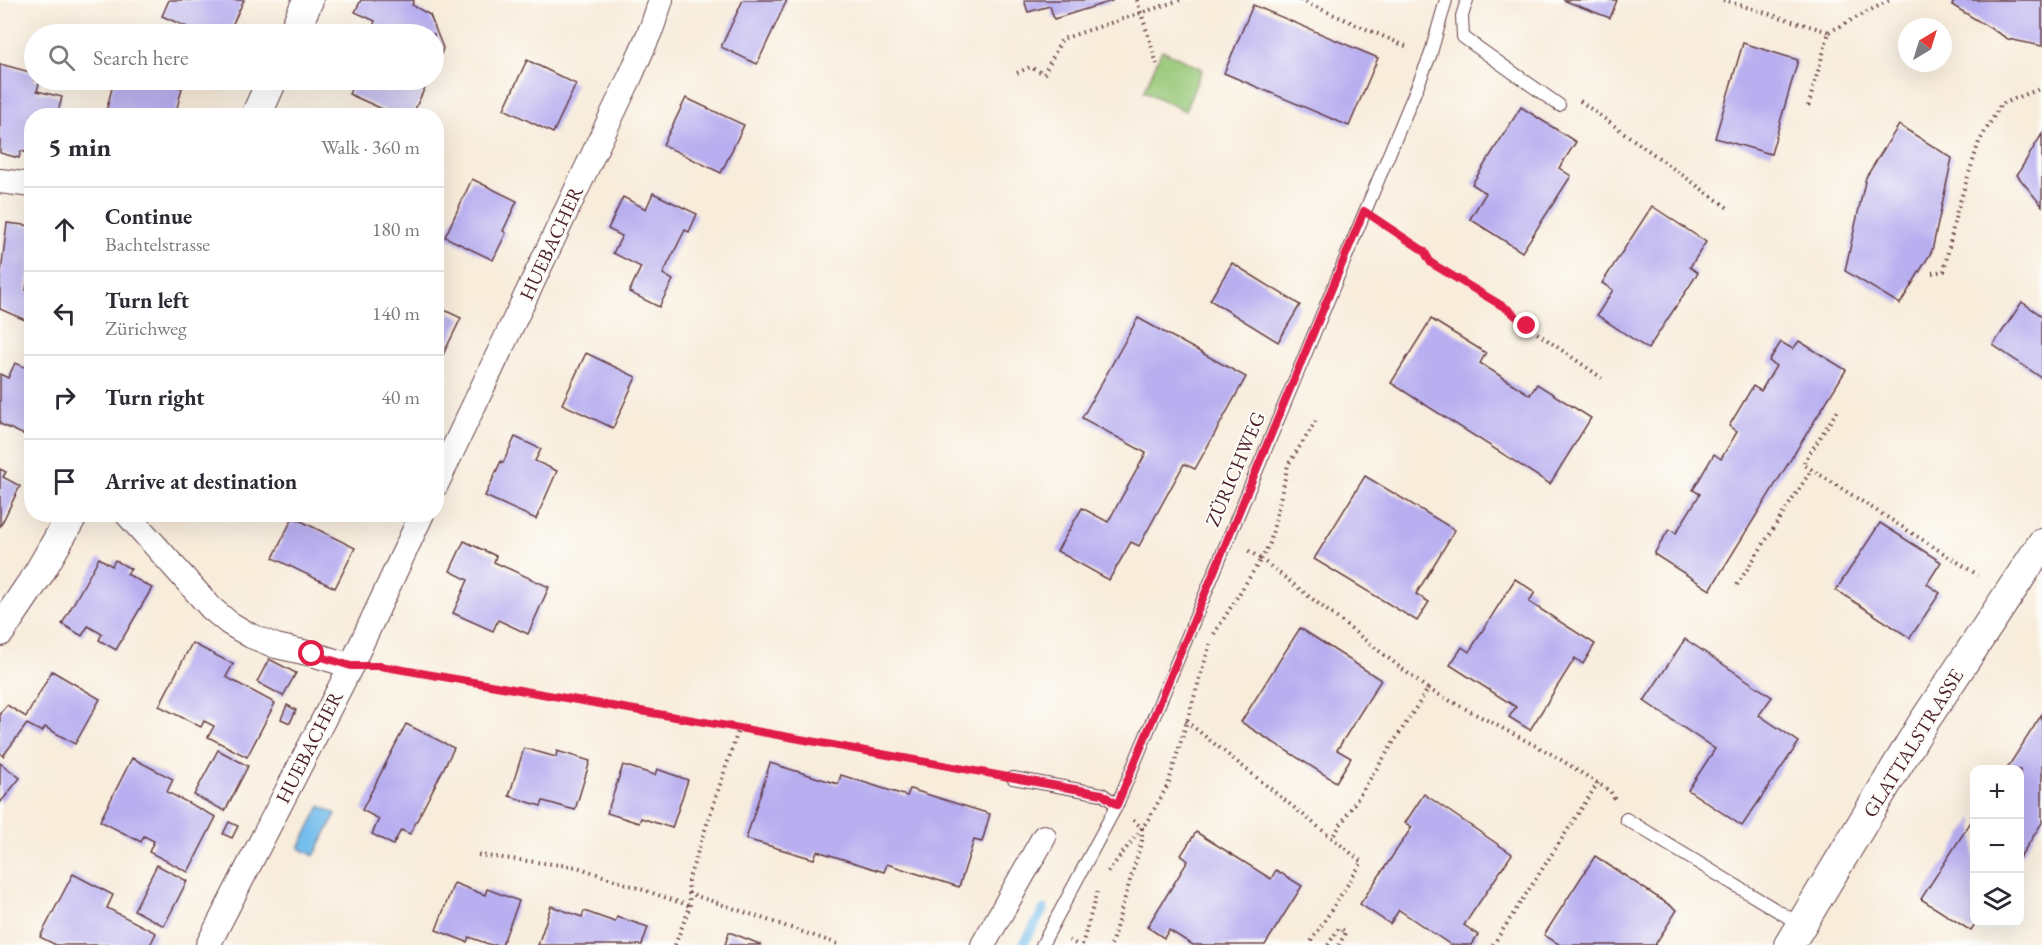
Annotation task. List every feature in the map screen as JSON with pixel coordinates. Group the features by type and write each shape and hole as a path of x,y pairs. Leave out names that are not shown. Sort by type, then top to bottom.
{"street":[{"path":"297,24 308,0"},
{"name":"HUEBACHER","path":"444,468 637,63 661,0"},
{"path":"260,108 268,90"},
{"path":"0,181 24,184"},
{"path":"0,631 39,573 68,522"},
{"path":"134,522 211,609 229,623 251,636 276,646 351,666"},
{"name":"HUEBACHER","path":"208,945 351,666 418,522"},
{"name":"GLATTALSTRASSE","path":"1795,935 1923,723 2038,560"},
{"path":"983,945 1044,837"}],"lane":[{"path":"1467,0 1462,16 1463,37 1559,105"},
{"path":"1445,4 1462,16"},
{"name":"ZÜRICHWEG","path":"1042,945 1117,805 1430,56 1445,4"},
{"path":"1013,778 1102,794 1117,805"},
{"path":"1626,819 1795,935"}],"path":[{"path":"1137,0 1157,64"},
{"path":"1017,73 1030,67 1044,74 1062,39 1180,0"},
{"path":"1300,0 1398,42"},
{"path":"1723,0 1829,33"},
{"path":"1807,110 1829,33 1890,0"},
{"path":"1932,273 1944,271 1956,214 1979,142 2001,104 2042,88"},
{"path":"1576,98 1728,208"},
{"path":"1364,211 1424,251 1431,263 1509,310 1527,326 1602,378"},
{"path":"1837,411 1803,464 1978,575"},
{"path":"1106,875 1142,828 1168,785 1213,637 1270,543 1288,465 1316,421"},
{"path":"1737,585 1812,469"},
{"path":"1228,536 1428,689 1555,756 1610,791 1626,819"},
{"path":"351,666 380,666 1013,778"},
{"path":"1332,838 1428,689"},
{"path":"1186,721 1362,862 1310,945"},
{"path":"675,945 690,906 688,881 739,728"},
{"path":"1493,945 1598,783"},
{"path":"1111,945 1142,840 1142,828 1117,805"},
{"path":"477,855 577,867 690,906"},
{"path":"1082,945 1099,884"},
{"path":"688,893 841,945"},
{"path":"1328,945 1339,928 1347,932 1339,945"}],"green space":[{"path":"1162,50 1202,69 1185,111 1144,91"}],"water":[{"path":"320,806 336,814 314,856 299,848"}],"building":[{"path":"169,0 244,0 233,24 180,24 162,16"},
{"path":"361,0 414,0 412,5 430,15 434,24 374,24 375,21 355,12"},
{"path":"743,0 787,0 757,64 721,47"},
{"path":"1024,0 1112,1 1054,19 1050,6 1028,12"},
{"path":"1563,0 1617,0 1610,18"},
{"path":"1955,0 2042,0 2042,46 2008,39 1952,5"},
{"path":"1253,5 1378,58 1349,126 1224,73"},
{"path":"1743,43 1798,60 1771,154 1715,138"},
{"path":"527,60 576,84 553,133 504,109"},
{"path":"0,64 24,70 24,90 37,90 62,97 59,108 24,108 24,152 21,151 19,158 0,153"},
{"path":"112,90 182,90 177,108 107,108"},
{"path":"351,90 424,90 416,108 380,108 349,94"},
{"path":"686,98 744,125 721,173 663,145"},
{"path":"1521,107 1576,142 1559,168 1571,176 1522,252 1470,219 1486,193 1472,184"},
{"path":"1899,125 1952,158 1932,251 1900,304 1845,271 1866,177"},
{"path":"2042,134 2042,206 2017,175"},
{"path":"472,179 517,201 503,231 506,233 493,260 445,237"},
{"path":"653,193 697,214 689,232 685,230 663,274 673,280 659,307 629,292 641,267 613,253 622,236 608,229 623,197 646,209"},
{"path":"1652,206 1706,242 1690,267 1698,273 1648,349 1597,315 1613,290 1602,283"},
{"path":"7,223 24,225 24,320 0,309 0,281"},
{"path":"1232,263 1300,305 1278,342 1210,300"},
{"path":"2022,302 2042,316 2042,378 1993,345"},
{"path":"444,310 461,318 444,353"},
{"path":"1138,318 1246,377 1195,469 1184,464 1139,546 1131,542 1109,580 1057,551 1082,508 1108,522 1146,453 1082,418"},
{"path":"1431,319 1486,353 1480,363 1530,395 1537,384 1591,418 1550,484 1391,383"},
{"path":"1799,341 1846,370 1710,590 1654,554 1669,529 1676,533 1700,494 1693,490 1714,454 1721,459 1737,432 1729,426 1753,386 1761,391 1776,366 1769,361 1781,342 1793,349"},
{"path":"586,353 636,377 613,428 562,404"},
{"path":"15,363 24,367 24,435 0,424 0,374 8,378"},
{"path":"515,437 541,449 535,461 557,471 536,519 485,496"},
{"path":"0,469 6,472 3,477 20,486 0,527"},
{"path":"1365,476 1455,530 1416,594 1429,602 1417,621 1314,559"},
{"path":"291,522 303,522 355,548 335,588 273,558"},
{"path":"1880,523 1941,562 1927,584 1940,593 1910,638 1836,590"},
{"path":"464,541 496,556 494,562 549,587 528,634 498,620 493,631 453,613 468,580 450,571"},
{"path":"99,558 112,566 115,560 131,569 127,574 152,588 116,650 99,640 102,634 88,626 82,636 62,624"},
{"path":"1515,579 1535,592 1529,602 1595,644 1583,664 1575,658 1530,730 1509,717 1516,707 1450,665 1462,647 1469,652"},
{"path":"1300,628 1381,680 1337,750 1351,758 1336,782 1241,722"},
{"path":"1685,639 1772,697 1759,715 1799,742 1742,826 1688,790 1715,749 1644,701"},
{"path":"192,643 233,664 226,677 275,703 247,757 208,737 214,726 204,721 201,727 159,706"},
{"path":"269,659 296,673 283,696 257,682"},
{"path":"52,671 100,699 75,744 45,727 42,732 27,724 3,756 0,753 0,713 7,705 26,717"},
{"path":"287,705 296,710 290,723 281,719"},
{"path":"2042,714 2042,823 2024,851 2024,765 2009,765"},
{"path":"406,724 454,748 410,834 401,830 393,845 372,834 379,819 362,810"},
{"path":"524,748 556,757 557,751 590,761 575,810 543,801 541,806 509,796"},
{"path":"218,750 248,766 225,811 194,795"},
{"path":"132,758 173,779 167,792 216,817 188,872 149,852 154,841 144,836 141,842 100,821"},
{"path":"0,763 20,778 0,803"},
{"path":"770,763 838,784 841,775 907,796 910,789 990,814 982,842 974,840 959,887 887,864 884,872 817,851 814,859 746,839"},
{"path":"623,765 655,775 657,769 688,780 672,828 641,818 639,823 607,813"},
{"path":"1424,794 1512,854 1464,925 1478,935 1471,945 1451,945 1399,910 1390,924 1360,904 1412,827 1405,823"},
{"path":"229,822 238,826 232,838 223,834"},
{"path":"1970,823 1970,927 1974,927 1971,931 1921,899"},
{"path":"1196,832 1271,879 1276,870 1302,886 1265,945 1193,945 1169,930 1164,938 1147,927 1188,861 1181,855"},
{"path":"1595,856 1677,910 1655,945 1560,945 1544,935"},
{"path":"157,865 187,881 164,926 134,910"},
{"path":"73,874 113,895 107,908 156,933 150,945 56,945 40,937"},
{"path":"454,883 485,895 487,889 519,901 502,945 491,945 469,937 467,942 436,930"},
{"path":"551,906 582,917 584,911 615,922 617,917 648,927 642,945 538,945"},
{"path":"729,932 762,945 725,945"}],"waterway":[{"path":"1023,945 1044,909"}],"route":[{"path":"312,654 351,666 380,666 1102,794 1117,805 1364,211 1424,251 1431,263 1509,310 1527,326"}]}
